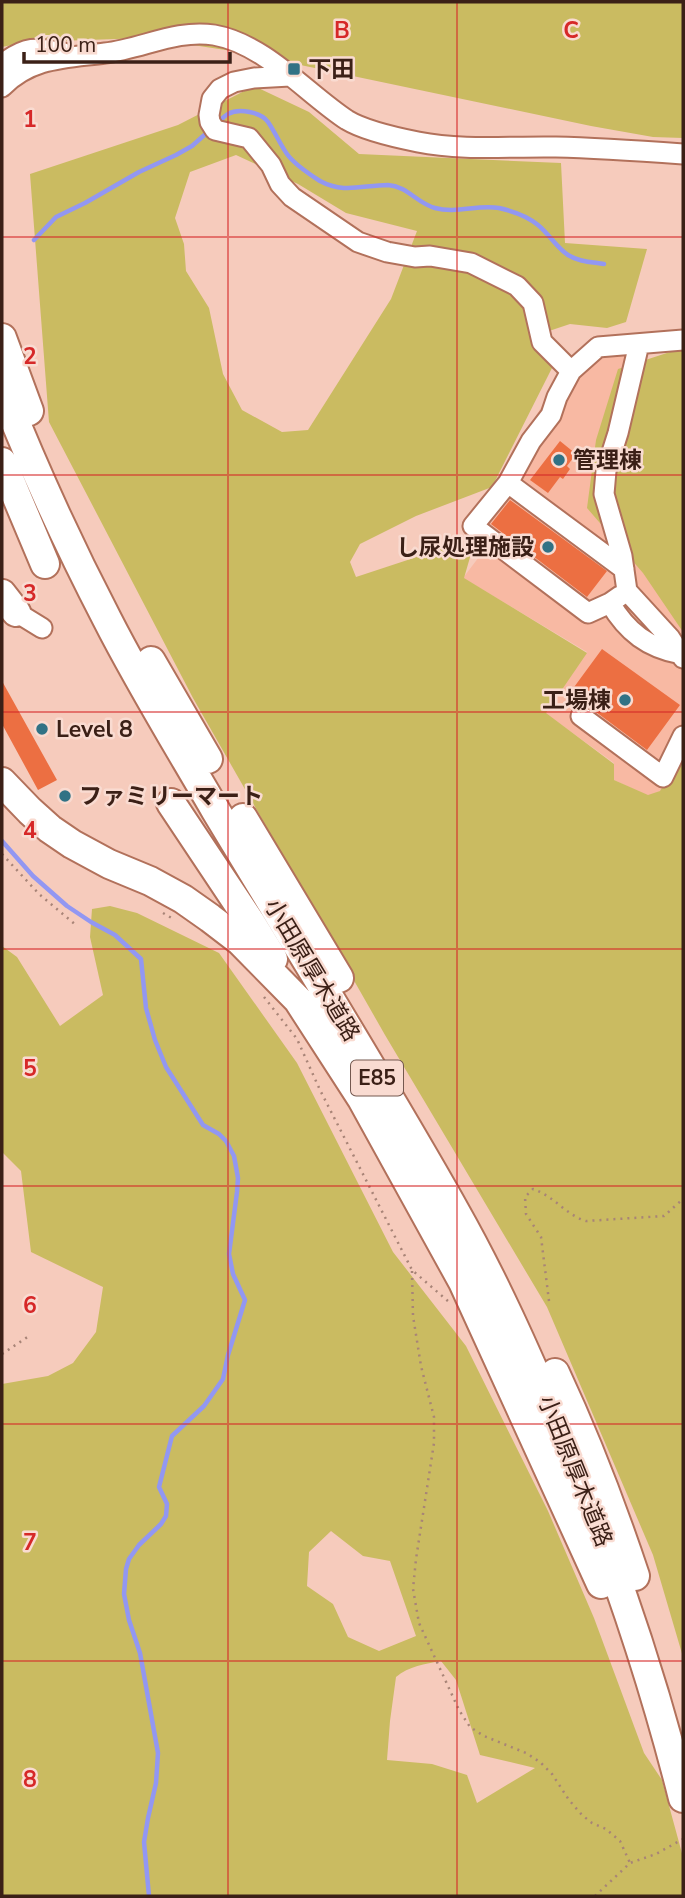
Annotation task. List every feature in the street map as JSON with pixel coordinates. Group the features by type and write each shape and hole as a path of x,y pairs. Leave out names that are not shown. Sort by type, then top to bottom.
{"highway":[{"name":"小田原厚木道路","path":"2,338 43,445 82,534 125,617 423,1118 522,1302 572,1410 621,1533 670,1682 683,1798"},
{"name":"小田原厚木道路","path":"2,389 67,541 114,634 172,737 457,1214 523,1343 575,1467 675,1730"},
{"path":"2,462 45,564"},
{"path":"2,782 30,811 72,844 109,864 150,881 211,918 240,941 298,1000"},
{"path":"171,803 362,1098 463,1282 675,1730"}],"street":[{"path":"2,87 29,67 47,60 127,49 187,34 215,36 251,49 349,122 416,142 437,146 557,147 683,154"},
{"path":"2,64 27,49 41,48 79,55"},
{"path":"290,76 244,80 220,89 212,99 209,115 215,130 249,138 292,197 358,242 387,252 471,263 517,285 533,303 542,342 569,369"},
{"path":"627,591 589,613 473,526 508,483 531,441 551,415 569,369 598,347 683,340"},
{"path":"634,344 618,433 606,471 604,494 622,556 627,591 670,638 682,656"},
{"path":"508,483 624,569"},
{"path":"9,603 42,628"},
{"path":"610,603 620,620 643,640 662,651 682,656"},
{"path":"581,716 663,777 683,736"}],"path":[{"path":"2,854 39,894 77,926"},
{"path":"157,910 178,922"},
{"path":"258,990 297,1039 320,1090 412,1270 452,1304"},
{"path":"549,1301 541,1237 526,1214 525,1196 533,1189 545,1193 577,1218 586,1221 664,1216 683,1199"},
{"path":"412,1270 419,1353 434,1417 434,1443 415,1559 413,1589 419,1623 459,1710 470,1727 540,1762 582,1815 620,1841 630,1863"},
{"path":"2,1354 29,1336"},
{"path":"595,1896 630,1863 656,1854 683,1839"}],"shaded area":[{"path":"2,2 683,2 683,138 653,137 591,126 239,52 146,38 27,42 2,47"},
{"path":"254,86 309,112 359,154 561,163 565,243 647,249 626,322 607,328 570,324 531,337 554,364 492,487 416,516 360,544 350,562 356,577 453,545 473,547 464,578 587,653 546,713 614,764 614,780 648,795 660,791 683,751 683,1657 653,1555 547,1307 385,1035 193,698 49,422 30,174 178,125","holes":["236,155 298,184 346,213 417,231 391,299 308,430 282,432 242,410 223,374 209,308 186,271 184,244 175,218 190,172"]},
{"path":"628,336 683,621 683,751 661,791 648,796 614,780 614,763 545,713 587,652 463,578 488,545 469,523 565,369"},
{"path":"676,350 683,351 683,632 643,573 587,508 596,440 618,369"},
{"path":"110,906 137,913 219,953 297,1063 393,1252 466,1346 548,1511 594,1618 644,1753 662,1780 683,1857 683,1896 2,1896 2,1384 48,1376 73,1363 96,1332 103,1287 31,1252 21,1171 2,1152 2,946 17,957 60,1026 103,995 90,937 92,909","holes":["331,1531 363,1556 390,1561 416,1636 379,1651 348,1637 333,1604 307,1586 309,1552","441,1661 456,1680 480,1755 535,1768 477,1803 467,1775 432,1764 387,1760 396,1677 423,1664"]}],"building":[{"name":"管理棟","path":"560,441 576,454 567,466 570,469 563,479 560,477 548,493 530,480"},
{"name":"し尿処理施設","path":"510,500 607,571 587,597 491,524"},
{"name":"工場棟","path":"602,649 680,705 647,750 569,694"},
{"path":"2,681 57,780 38,790 2,724"}],"waterway":[{"path":"216,124 233,112 255,113 268,122 294,162 329,185 345,188 395,186 423,203 443,210 499,208 524,216 538,225 568,255 604,264"},
{"path":"34,240 56,217 192,146 210,130"},
{"path":"2,841 33,876 67,906 115,935 141,959 146,1008 166,1067 203,1125 226,1141 234,1156 238,1178 229,1254 233,1274 245,1300 223,1379 204,1406 172,1436 159,1487 167,1504 166,1516 139,1545 129,1559 126,1569 124,1594 140,1653 158,1753 156,1783 144,1842 149,1896"}],"place":[{"name":"下田","path":"294,69"},
{"name":"管理棟","path":"559,460"},
{"name":"し尿処理施設","path":"548,547"},
{"name":"工場棟","path":"625,700"},
{"name":"Level 8","path":"42,729"},
{"name":"ファミリーマート","path":"65,796"}]}
